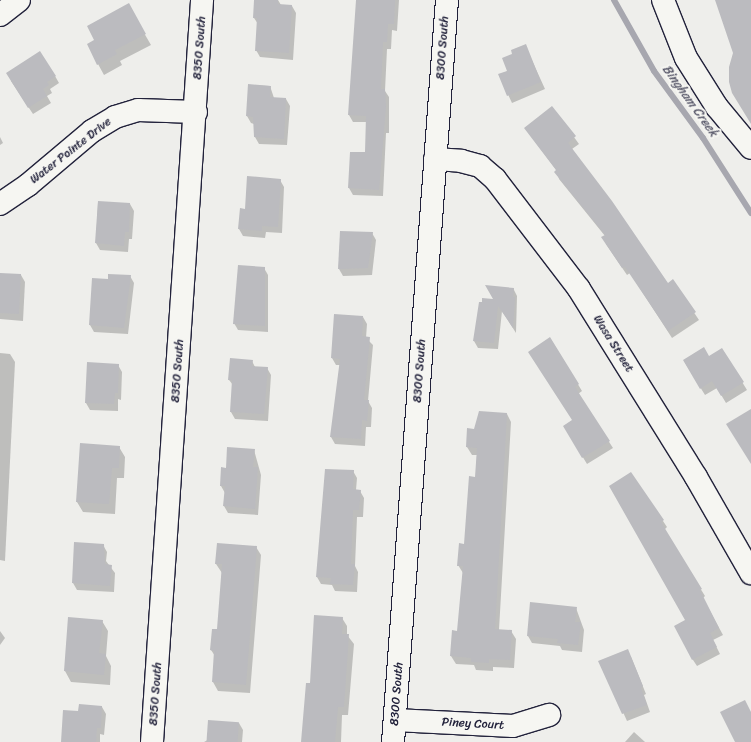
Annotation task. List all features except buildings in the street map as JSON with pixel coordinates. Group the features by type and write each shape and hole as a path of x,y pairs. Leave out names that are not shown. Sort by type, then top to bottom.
{"street":[{"path":"0,15 19,0"},
{"name":"8350 South","path":"152,742 196,112 202,0"},
{"name":"8300 South","path":"393,742 447,0"},
{"path":"663,0 686,58 717,107 751,148"},
{"name":"Water Pointe Drive","path":"0,204 28,185 92,131 115,117 138,110 196,112"},
{"name":"Wasa Street","path":"435,159 461,161 480,166 495,179 509,197 579,289 700,484 751,573"},
{"name":"Piney Court","path":"395,720 513,726 549,716"}],"waterway":[{"name":"Bingham Creek","path":"614,0 654,71 703,138 751,213"}]}
